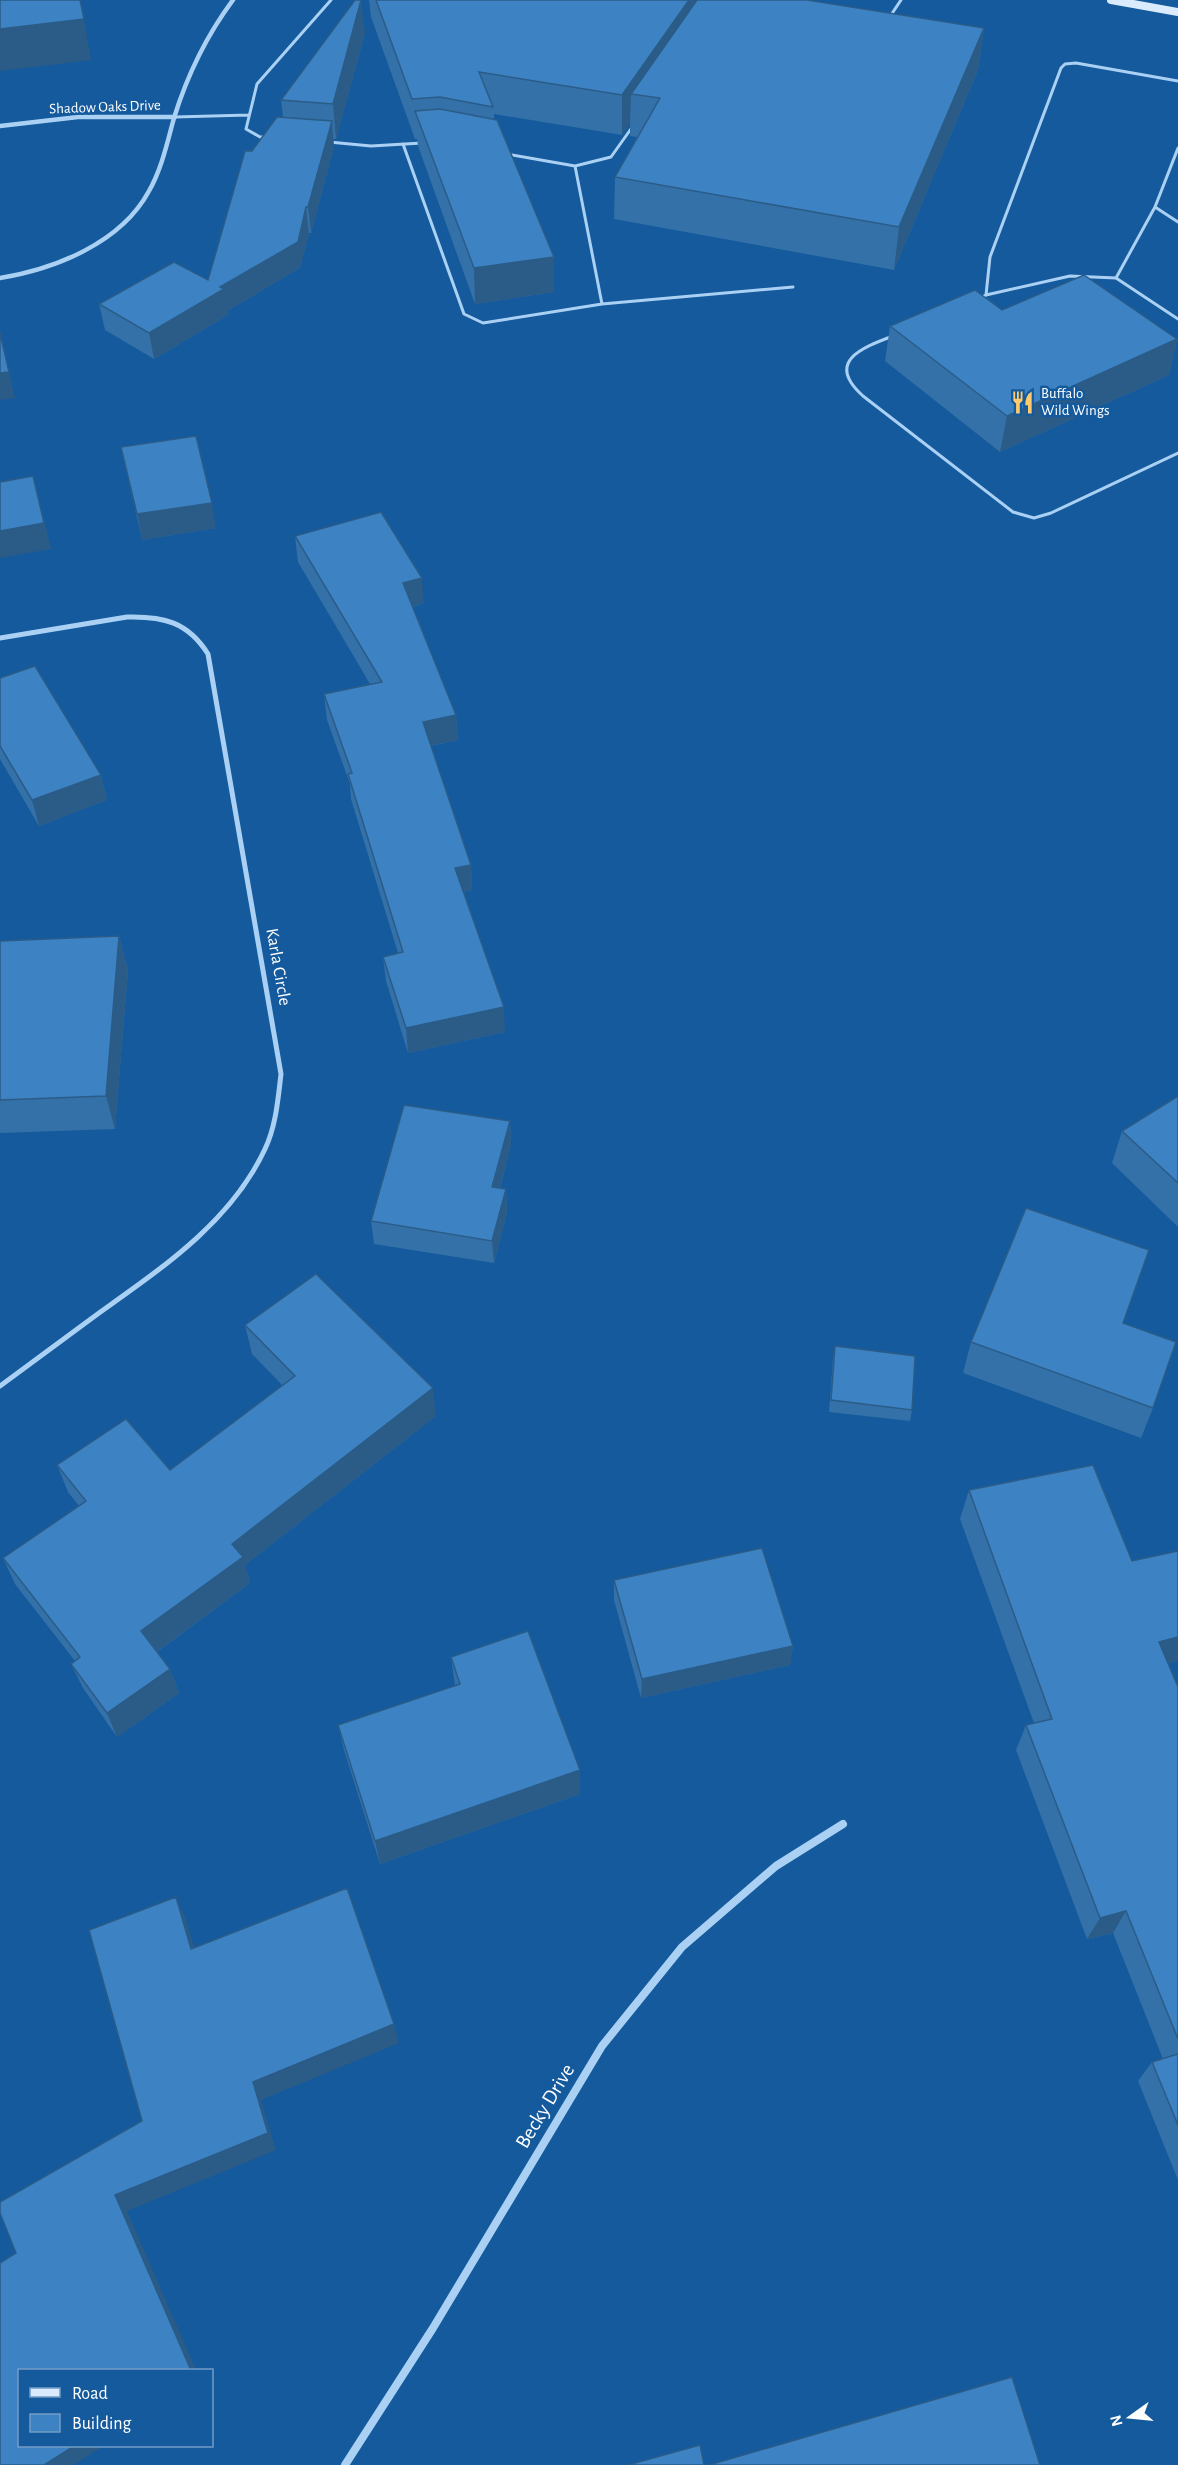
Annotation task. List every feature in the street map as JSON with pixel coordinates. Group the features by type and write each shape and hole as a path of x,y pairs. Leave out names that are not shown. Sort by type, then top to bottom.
{"main road":[{"path":"1111,0 1178,12"}],"street":[{"name":"Shadow Oaks Drive","path":"0,278 23,275 70,258 107,236 128,220 143,202 164,159 175,117 196,64 233,0"},
{"name":"Shadow Oaks Drive","path":"0,126 78,117 175,117"},
{"name":"Karla Circle","path":"0,638 142,616 172,622 195,635 208,654 281,1074 281,1093 273,1131 245,1187 216,1222 180,1254 0,1386"},
{"name":"Becky Drive","path":"345,2465 433,2328 602,2046 682,1947 776,1866 843,1824"}],"lane":[{"path":"271,138 260,137 246,129 257,84 331,0"},
{"path":"885,25 901,0"},
{"path":"986,295 990,257 1061,69 1065,64 1076,63 1178,81"},
{"path":"175,117 249,115"},
{"path":"497,152 575,166 611,157 638,118"},
{"path":"327,142 371,146 432,142"},
{"path":"403,144 464,314 483,323 602,304 793,286"},
{"path":"1116,278 1155,207 1178,148"},
{"path":"575,166 602,304"},
{"path":"1155,207 1178,222"},
{"path":"975,300 986,295 1070,276 1116,278 1178,319"},
{"path":"900,332 858,351 851,360 847,373 849,382 863,396 1013,512 1034,518 1051,513 1178,453"}],"building":[{"path":"0,0 80,0 84,19 0,29"},
{"path":"355,0 361,0 333,104 281,100"},
{"path":"376,0 689,0 622,95 479,72 493,107 440,97 412,99"},
{"path":"697,0 807,0 984,28 899,227 615,177 660,98 631,94"},
{"path":"440,109 497,120 554,257 474,268 415,111"},
{"path":"277,117 332,121 298,242 220,287 224,289 149,333 99,304 174,262 208,280 245,151 252,151"},
{"path":"1084,275 1177,339 1007,416 890,326 975,290 1002,310"},
{"path":"0,333 9,372 0,373"},
{"path":"196,436 212,503 137,514 121,447"},
{"path":"33,476 44,523 0,531 0,482"},
{"path":"381,512 422,578 403,583 456,715 423,722 471,865 455,868 504,1007 406,1028 383,957 403,952 348,774 352,773 324,694 382,682 295,536"},
{"path":"35,666 101,775 32,800 0,746 0,678"},
{"path":"119,936 106,1096 0,1100 0,941"},
{"path":"1178,1096 1178,1183 1122,1131"},
{"path":"404,1105 510,1121 492,1187 506,1189 492,1241 371,1221"},
{"path":"1026,1208 1149,1250 1123,1323 1176,1342 1153,1408 971,1342"},
{"path":"316,1274 433,1388 232,1544 243,1557 141,1631 170,1669 107,1713 71,1664 80,1657 3,1558 86,1501 57,1465 126,1419 170,1470 295,1376 245,1325"},
{"path":"835,1346 915,1356 912,1410 831,1400"},
{"path":"1093,1465 1132,1561 1178,1551 1178,1637 1159,1642 1178,1687 1178,2039 1126,1911 1100,1918 1026,1725 1052,1719 969,1490"},
{"path":"762,1548 793,1646 642,1679 614,1580"},
{"path":"528,1631 580,1770 375,1841 338,1725 460,1684 451,1657"},
{"path":"347,1888 394,2024 253,2082 268,2133 115,2195 190,2368 18,2369 18,2447 73,2447 44,2465 0,2465 0,2263 16,2253 0,2213 0,2202 142,2121 89,1930 176,1897 191,1949"},
{"path":"1178,2054 1178,2125 1152,2062"},
{"path":"1012,2377 1040,2465 709,2465"},
{"path":"700,2445 704,2465 628,2465"}],"place":[{"name":"Buffalo Wild Wings","path":"1023,402"}]}
